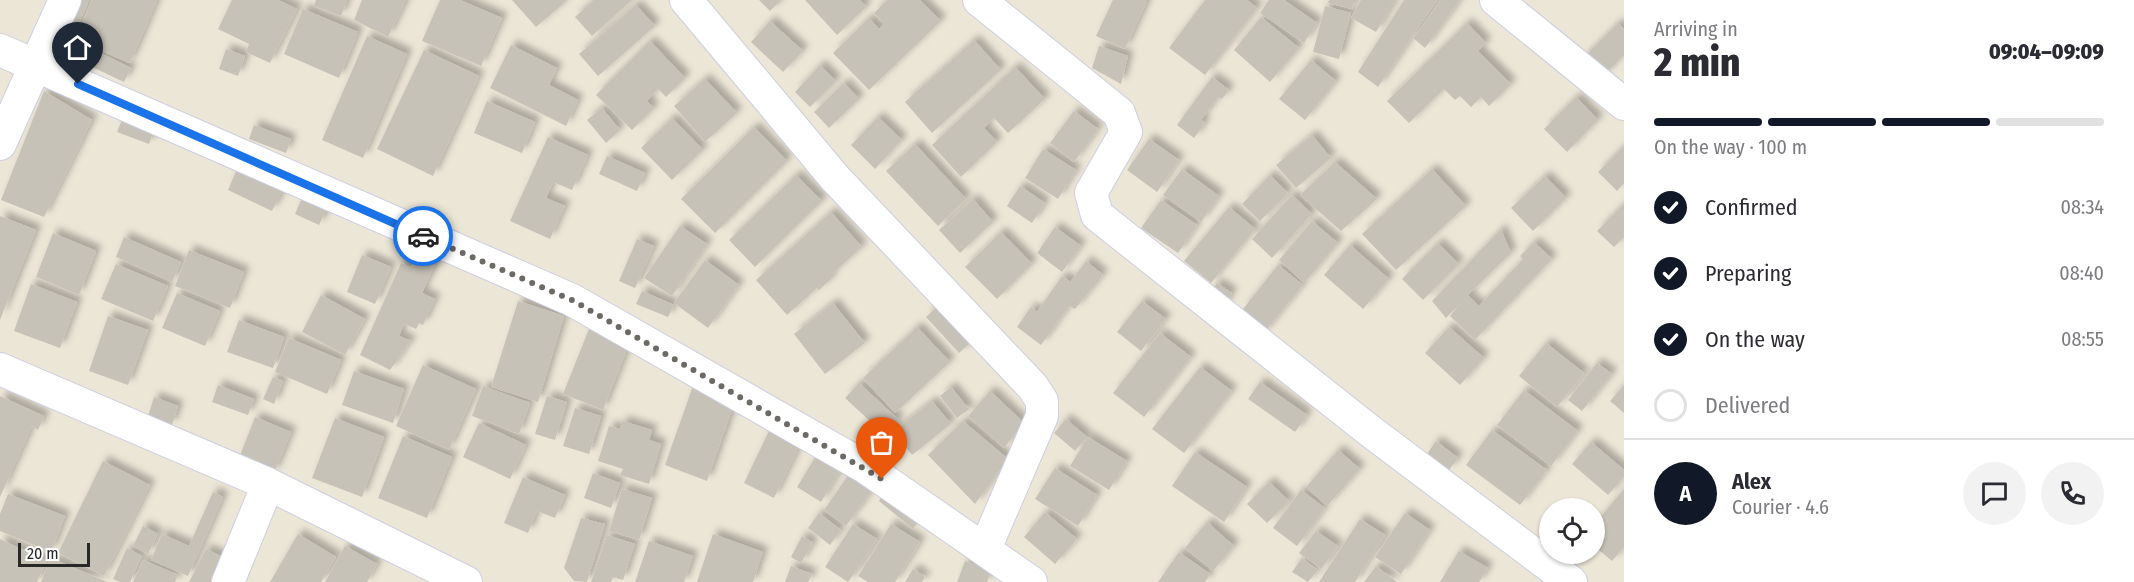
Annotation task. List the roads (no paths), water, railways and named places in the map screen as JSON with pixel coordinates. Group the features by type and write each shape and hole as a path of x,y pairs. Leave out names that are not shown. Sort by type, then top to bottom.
{"street":[{"path":"0,144 65,0"},
{"path":"686,0 835,178 1033,387 1042,401 1042,416 984,549"},
{"path":"979,0 1119,113 1126,132 1091,193 1097,215 1361,423 1571,582"},
{"path":"1496,0 1624,104"},
{"path":"0,50 572,300 865,467 1031,582"},
{"path":"0,369 268,484 466,582"},
{"path":"228,582 268,484"}]}
